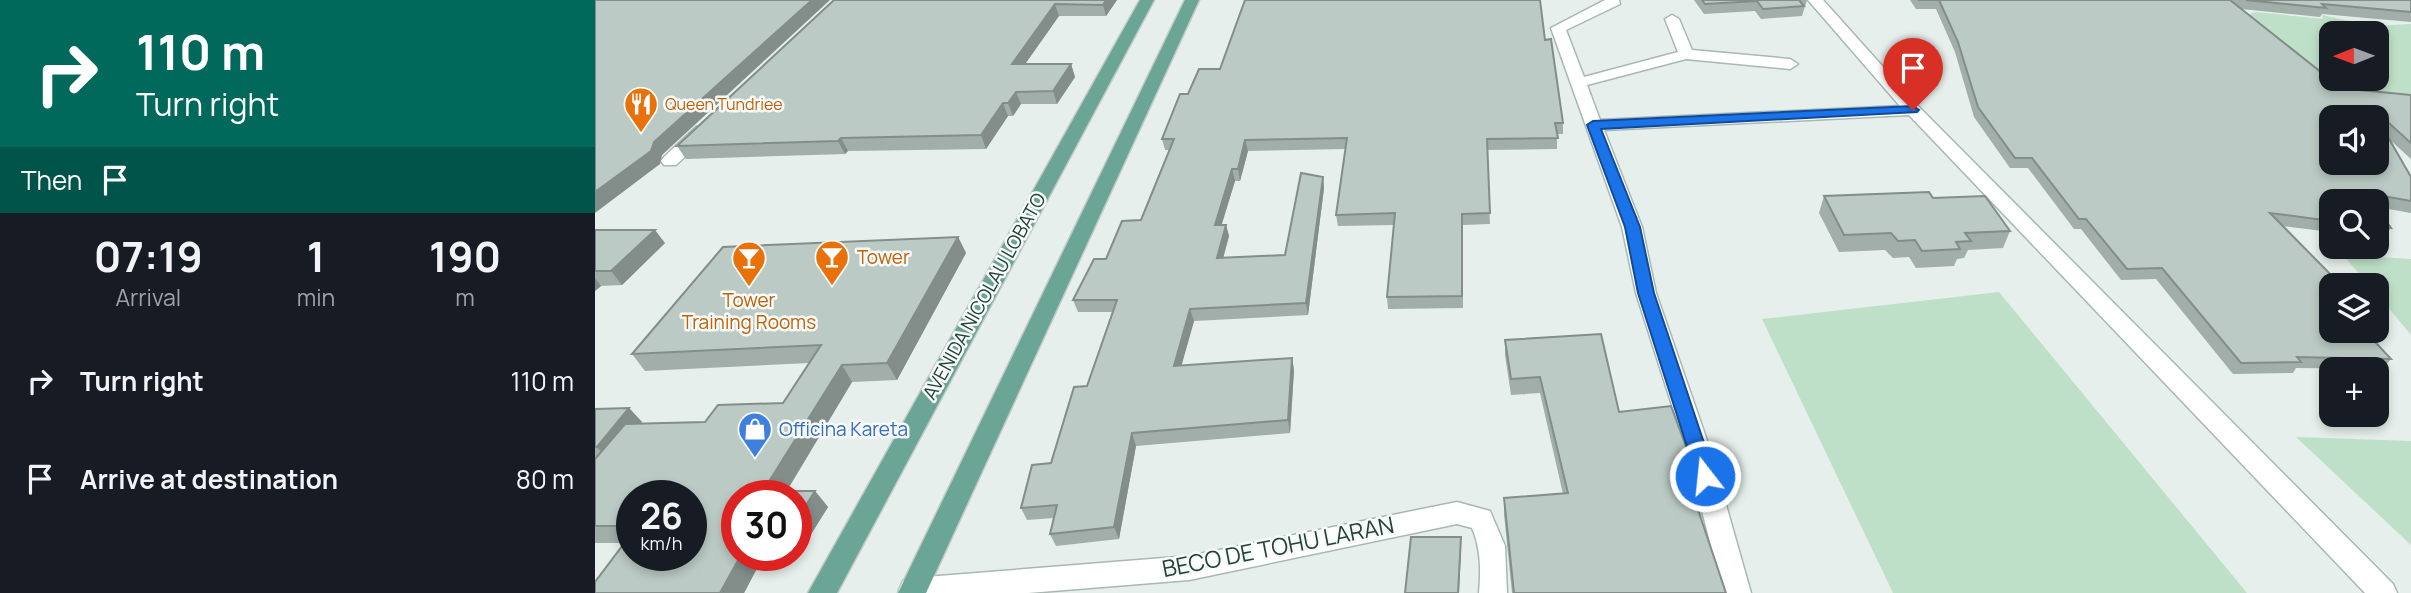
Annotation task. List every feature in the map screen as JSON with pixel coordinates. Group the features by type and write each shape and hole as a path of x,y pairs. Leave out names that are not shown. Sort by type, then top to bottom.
{"main road":[{"name":"AVENIDA NICOLAU LOBATO","path":"822,593 1147,0"},
{"path":"912,592 1192,0"}],"street":[{"path":"1612,0 1613,4 1558,28 1633,227 1646,293 1699,452 1737,593"},
{"path":"1815,0 1913,110 2383,593"},
{"path":"1672,19 1686,54"},
{"path":"1578,83 1686,54 1790,64"},
{"path":"1593,125 1913,110"},
{"path":"670,161 711,123"},
{"name":"BECO DE TOHU LARAN","path":"912,592 1189,568 1457,513 1481,519 1492,537 1495,564 1493,593"}],"green space":[{"path":"2256,12 2323,19 2322,15 2350,21 2319,21 2319,88 2235,18"},
{"path":"2411,24 2411,102 2336,91 2389,91 2389,25"},
{"path":"2346,259 2411,259 2411,335 2389,308 2389,273 2359,273"},
{"path":"1999,292 2247,593 1893,593 1762,319"},
{"path":"2296,437 2411,441 2411,545"}],"building":[{"path":"595,0 812,0 654,142 651,151 595,192"},
{"path":"834,0 1106,0 1103,5 1055,4 1012,64 1071,64 1053,91 1016,92 1008,103 1003,103 981,135 677,146"},
{"path":"1245,0 1540,0 1545,40 1551,39 1563,123 1555,123 1558,138 1487,139 1490,213 1462,214 1462,296 1387,297 1395,213 1336,215 1347,138 1245,140 1238,169 1232,169 1215,225 1226,225 1217,258 1285,255 1301,173 1323,177 1306,303 1190,309 1174,366 1292,358 1288,420 1132,433 1114,527 1050,534 1057,505 1021,508 1032,465 1051,463 1074,387 1087,386 1117,300 1073,300 1094,259 1106,259 1122,221 1141,220 1174,139 1162,139 1180,94 1188,94 1199,69 1220,69"},
{"path":"1702,0 1799,0 1804,6 1763,9 1757,1 1705,4"},
{"path":"1939,0 2230,0 2319,71 2319,91 2370,91 2411,95 2411,143 2389,123 2389,105 2319,105 2319,175 2389,175 2389,139 2411,177 2411,201 2389,197 2389,189 2319,189 2319,219 2270,213 2329,273 2319,273 2319,343 2376,343 2391,359 2297,357 2301,362 2241,363 2162,268 2127,269 2086,219 2079,219 2032,158 2015,158 1978,107 1958,42"},
{"path":"2246,0 2411,0 2411,12 2322,4 2326,8"},
{"path":"1929,192 1933,198 1985,196 2010,231 1965,233 1971,241 1956,242 1960,249 1922,251 1915,240 1898,241 1891,233 1844,235 1824,196"},
{"path":"595,230 655,230 611,271 595,271"},
{"path":"958,237 887,363 842,365 770,480 721,480 721,571 732,571 720,593 595,593 595,582 616,554 616,571 707,571 707,480 616,480 616,526 595,526 595,459 625,424 705,422 718,405 783,403 821,345 632,354 723,247"},
{"path":"1601,334 1619,412 1671,406 1688,452 1679,453 1726,593 1514,593 1504,498 1568,493 1540,377 1511,379 1505,340"},
{"path":"629,408 597,447 595,447 595,409"},
{"path":"1411,537 1461,537 1458,593 1405,593"}],"place":[{"name":"Queen Tundriee","path":"641,134"},
{"name":"Tower","path":"832,287"},
{"name":"Tower Training Rooms","path":"749,288"},
{"name":"Officina Kareta","path":"755,459"}],"route":[{"path":"1705,476 1646,293 1633,227 1593,125 1913,110"}]}
